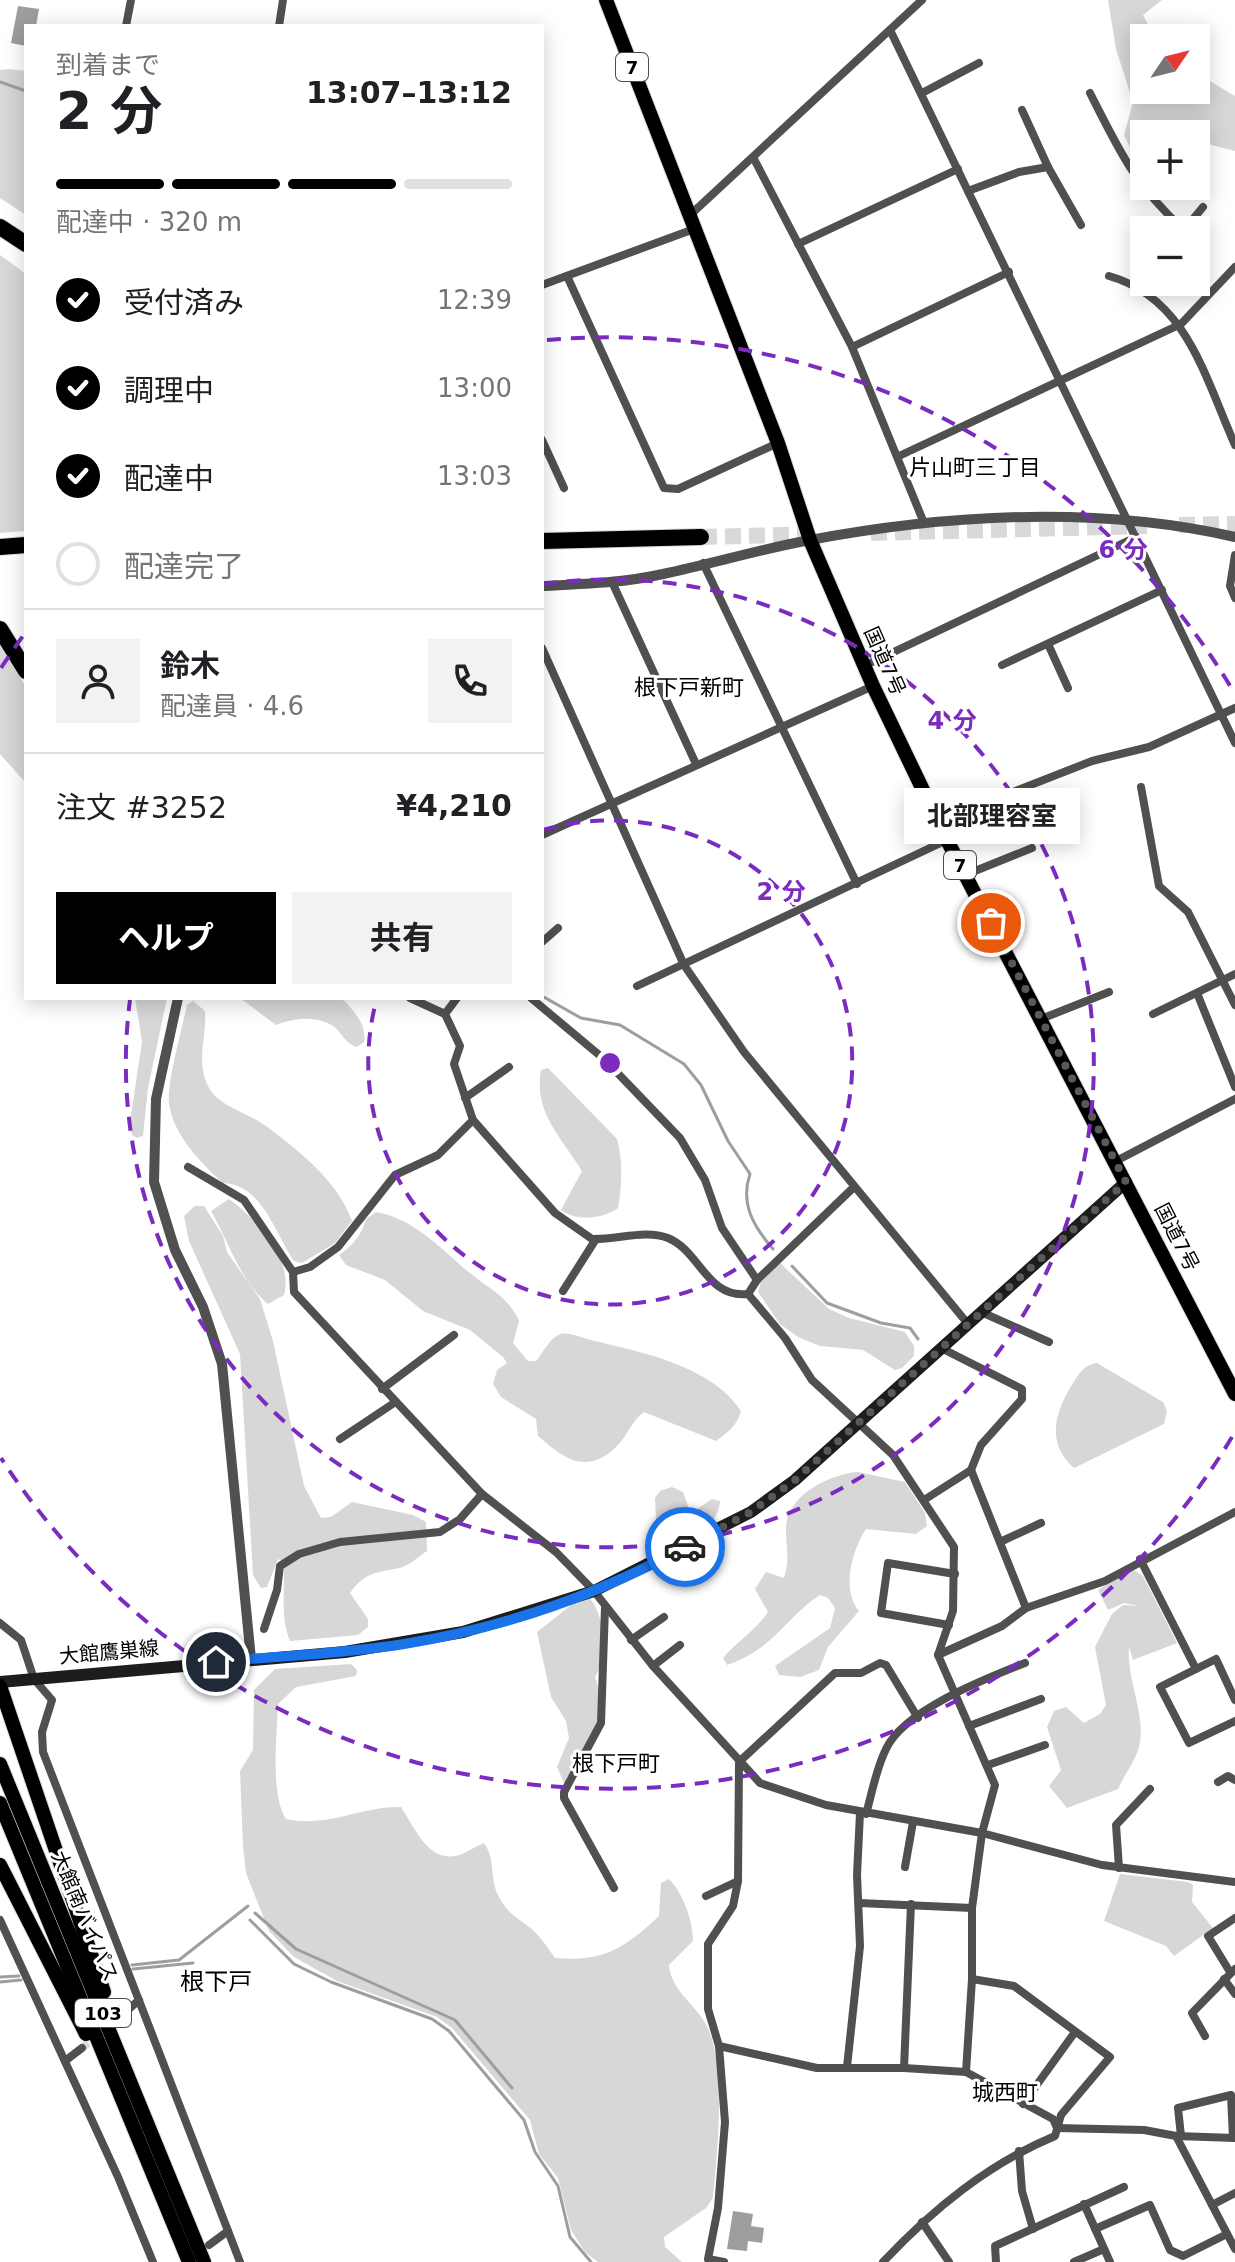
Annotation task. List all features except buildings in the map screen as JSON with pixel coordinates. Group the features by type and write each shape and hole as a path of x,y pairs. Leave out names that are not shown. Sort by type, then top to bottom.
{"highway":[{"name":"国道7号","path":"606,0 778,443 810,540 873,686 944,834 1235,1394"},
{"path":"0,216 24,232"},
{"path":"3,229 24,243"},
{"path":"544,539 701,537"},
{"path":"0,547 24,545"},
{"path":"0,556 24,555"},
{"path":"0,629 24,668"},
{"path":"0,1684 111,2015 172,2178"},
{"name":"大館南バイパス","path":"0,1764 204,2262"},
{"name":"大館南バイパス","path":"0,1803 189,2262"},
{"path":"0,1865 145,2153"}],"main road":[{"name":"大館鷹巣線","path":"0,1684 405,1644 531,1613 594,1591 751,1512 795,1480 1126,1182"}],"street":[{"path":"126,24 131,0"},
{"path":"279,24 283,0"},
{"path":"544,284 692,222 922,0"},
{"path":"890,30 1235,743"},
{"path":"922,93 979,63"},
{"path":"1090,93 1133,177 1152,201 1184,230 1203,207"},
{"path":"1022,110 1048,167 1081,225"},
{"path":"754,159 852,347 924,523"},
{"path":"968,191 1019,172 1048,167"},
{"path":"798,244 958,169"},
{"path":"899,456 1181,324 1235,267"},
{"path":"852,347 1009,272"},
{"path":"567,276 664,488 678,489 778,443"},
{"path":"1109,276 1130,282"},
{"path":"1156,296 1181,324 1235,445"},
{"path":"544,444 564,488"},
{"path":"544,586 612,582 810,540 924,523 1030,517 1126,518 1235,537"},
{"path":"864,666 1136,537"},
{"path":"1235,555 1230,586 1235,598"},
{"path":"703,563 857,884"},
{"path":"612,582 696,764"},
{"path":"1002,665 1162,590"},
{"path":"1048,644 1068,688"},
{"path":"544,652 684,965 744,1052 968,1324"},
{"path":"544,834 873,686"},
{"path":"637,986 857,884 1013,792 1092,761 1149,747 1235,708"},
{"path":"1141,787 1159,886 1188,912 1235,1005"},
{"path":"965,875 1032,848"},
{"path":"544,940 558,928"},
{"path":"1153,1014 1235,974"},
{"path":"1041,1019 1109,992"},
{"path":"1197,993 1235,1087"},
{"path":"178,1000 156,1099 154,1182 175,1250 203,1307 222,1364 251,1659"},
{"path":"414,1000 445,1014 460,1046 454,1064 473,1120 555,1213 596,1239 645,1234 664,1237 678,1243 708,1279 726,1290 748,1294 785,1338 812,1380 893,1455 954,1547 955,1574 949,1625 938,1655 995,1785 982,1833 972,1908 972,1979 966,2072"},
{"path":"445,1014 456,1000"},
{"path":"533,1000 615,1070 680,1138 705,1180 722,1228 757,1280"},
{"path":"465,1098 509,1067"},
{"path":"1116,1161 1235,1099"},
{"path":"293,1272 310,1267 338,1247 395,1175 438,1155 473,1120"},
{"path":"188,1167 244,1200 293,1272 294,1292 394,1403 482,1494 556,1552 594,1591 653,1666 760,1783 775,1790 863,1813 982,1833 1119,1868 1235,1882"},
{"path":"748,1294 757,1280 854,1187"},
{"path":"563,1291 596,1239"},
{"path":"981,1312 1049,1342"},
{"path":"382,1389 454,1335"},
{"path":"924,1500 971,1470 981,1445 1022,1399 1022,1389 941,1348"},
{"path":"340,1439 394,1403"},
{"path":"971,1470 1026,1608"},
{"path":"264,1629 277,1590 280,1566 299,1554 340,1542 440,1532 460,1519 482,1494"},
{"path":"938,1655 1002,1626 1026,1608 1105,1581 1140,1559 1235,1512"},
{"path":"1000,1542 1041,1523"},
{"path":"1140,1559 1196,1669"},
{"path":"949,1625 881,1613 888,1563 955,1574"},
{"path":"605,1606 601,1723 564,1792 564,1798 614,1888"},
{"path":"631,1640 664,1617"},
{"path":"0,1623 26,1648 34,1679 52,1700 42,1741 48,1766 240,2262"},
{"path":"653,1666 680,1645"},
{"path":"1235,1700 1216,1659 1160,1687 1189,1743 1235,1721"},
{"path":"724,2262 708,2259 718,2208 725,2122 719,2046 708,2009 708,1944 733,1906 738,1881 739,1762 801,1701 839,1672 861,1673 880,1663 886,1665 918,1718"},
{"path":"847,2067 860,1946 857,1875 863,1813 887,1746 954,1692 1025,1663"},
{"path":"969,1726 1041,1699"},
{"path":"988,1765 1045,1745"},
{"path":"1218,1782 1228,1776 1235,1780"},
{"path":"1119,1868 1116,1825 1150,1789"},
{"path":"905,1867 913,1822"},
{"path":"706,1896 738,1881"},
{"path":"859,1903 972,1908"},
{"path":"904,2068 911,1904"},
{"path":"1235,1918 1208,1936 1230,1973 1235,1994"},
{"path":"0,1920 153,2262"},
{"path":"1205,2036 1192,2013 1230,1973"},
{"path":"883,2262 922,2222 1019,2151 1055,2136 1061,2115 1110,2057 1014,1986 972,1979"},
{"path":"120,2017 139,2000"},
{"path":"1023,2104 1075,2032"},
{"path":"719,2046 817,2068 966,2072 1053,2119 1057,2128"},
{"path":"65,2061 82,2048"},
{"path":"1057,2128 1144,2130 1178,2136 1234,2139 1231,2095 1178,2108 1178,2136 1235,2249"},
{"path":"1019,2151 1022,2191 1033,2229"},
{"path":"996,2262 995,2246 1124,2187"},
{"path":"1212,2205 1235,2193"},
{"path":"1084,2204 1110,2262"},
{"path":"1095,2229 1150,2205 1170,2250 1183,2256 1227,2234"},
{"path":"922,2222 949,2262"},
{"path":"209,2245 228,2231"},
{"path":"1074,2262 1104,2249"}],"shaded area":[{"path":"1108,0 1162,0 1143,15 1148,24 1130,24 1130,93 1116,49"},
{"path":"18,6 39,9 36,24 24,24 24,46 11,43"},
{"path":"0,70 24,71 24,214 0,198"},
{"path":"1210,81 1235,96 1235,151 1210,145 1210,120 1130,120 1130,147 1124,135 1132,104 1210,104"},
{"path":"0,255 24,273 24,531 0,533"},
{"path":"0,645 24,684 24,781 0,754"},
{"path":"135,1000 167,1000 148,1088 143,1136 137,1138 132,1135 130,1122 142,1042"},
{"path":"243,1000 344,1000 361,1023 364,1042 357,1047 333,1026 319,1020 297,1019 276,1025"},
{"path":"193,1001 205,1011 202,1065 211,1092 266,1126 304,1156 346,1206 352,1221 335,1243 302,1263 294,1261 258,1201 237,1186 223,1183 197,1157 176,1126 169,1103 170,1082 187,1005"},
{"path":"548,1068 617,1139 621,1164 620,1191 618,1208 612,1212 582,1218 561,1210 582,1171 545,1112 541,1099 541,1070"},
{"path":"229,1199 261,1229 278,1254 286,1281 284,1295 268,1304 242,1273 211,1211"},
{"path":"195,1206 204,1206 223,1236 227,1252 260,1299 273,1341 304,1486 321,1518 331,1517 352,1502 413,1515 426,1522 427,1551 403,1567 366,1577 350,1593 368,1619 368,1627 358,1635 290,1641 284,1613 284,1562 278,1559 267,1587 261,1588 253,1575 240,1354 189,1241 184,1216"},
{"path":"376,1212 403,1221 427,1236 503,1299 519,1321 513,1343 528,1361 536,1361 553,1338 564,1334 653,1356 694,1372 712,1383 741,1411 737,1421 716,1441 644,1412 620,1443 605,1456 585,1462 566,1457 538,1436 536,1419 501,1397 493,1384 497,1370 507,1363 503,1357 470,1330 423,1311 385,1280 346,1265 339,1255 356,1239 366,1219"},
{"path":"780,1263 829,1309 849,1318 905,1332 914,1346 914,1356 902,1368 895,1370 863,1350 820,1346 798,1337 780,1324 758,1292 761,1282"},
{"path":"1097,1363 1163,1402 1167,1411 1164,1424 1074,1468 1060,1449 1057,1419 1064,1398 1078,1375"},
{"path":"858,1472 905,1482 925,1513 927,1526 916,1534 866,1529 856,1548 850,1570 851,1592 859,1611 828,1647 819,1670 800,1677 779,1675 775,1666 830,1628 835,1608 828,1598 820,1595 756,1651 727,1665 723,1658 768,1612 755,1589 766,1572 784,1578 786,1529 793,1506 823,1482"},
{"path":"672,1487 683,1492 689,1509 697,1509 712,1499 720,1501 714,1519 700,1531 662,1540 652,1531 656,1521 655,1498 660,1491"},
{"path":"1132,1569 1143,1576 1177,1643 1133,1660 1129,1647 1130,1671 1141,1731 1137,1754 1118,1789 1067,1808 1049,1786 1061,1770 1047,1727 1054,1711 1066,1707 1084,1723 1100,1714 1106,1705 1095,1647 1112,1614 1123,1605 1139,1606 1124,1603 1108,1610 1098,1590"},
{"path":"588,1597 598,1613 603,1636 602,1659 595,1677 600,1706 588,1745 564,1783 557,1767 569,1738 566,1721 551,1697 537,1632 575,1602"},
{"path":"351,1664 357,1670 356,1676 296,1687 278,1704 276,1780 286,1819 316,1821 401,1807 422,1840 437,1853 458,1855 484,1843 490,1856 496,1890 503,1904 535,1932 555,1958 600,1955 635,1937 659,1916 661,1883 669,1879 683,1899 693,1941 669,1965 678,1988 704,2021 711,2038 716,2058 719,2107 713,2198 706,2208 664,2237 665,2247 682,2262 598,2262 585,2252 571,2230 558,2178 539,2154 530,2120 452,2028 437,2017 337,1981 294,1957 269,1931 246,1873 243,1846 240,1771 253,1750 254,1690 275,1669"},
{"path":"1120,1874 1188,1882 1193,1885 1192,1902 1213,1928 1174,1956 1166,1946 1104,1921"},
{"path":"733,2211 753,2214 751,2226 764,2228 762,2243 748,2241 747,2251 727,2249"}],"waterway":[{"path":"0,82 24,90"},
{"path":"544,997 581,1018 620,1025 684,1064 701,1085 728,1141 750,1174 747,1185 750,1214 773,1249"},
{"path":"792,1266 827,1303 881,1323 910,1328 918,1339"},
{"path":"132,1965 179,1960 248,1906"},
{"path":"255,1913 296,1949 455,2020 512,2088"},
{"path":"250,1920 294,1964 331,1982 432,2019 449,2031 524,2120 535,2152 558,2186 570,2237 591,2262"},
{"path":"133,1969 193,1963"},
{"path":"0,1977 19,1976"},
{"path":"0,1982 21,1980"}],"tunnel":[{"path":"1179,525 1235,524"},
{"path":"871,533 1147,526"},
{"path":"701,537 819,534"},
{"path":"82,2048 120,2017"}],"way so far":[{"path":"685,1547 751,1512 795,1480 1126,1182 991,923"}],"place":[{"name":"北部理容室","path":"991,923"}],"district":[{"name":"片山町三丁目","path":"975,467"},
{"name":"根下戸新町","path":"689,687"},
{"name":"根下戸町","path":"616,1763"},
{"name":"根下戸","path":"216,1982"},
{"name":"城西町","path":"1005,2092"}],"route":[{"path":"216,1662 345,1652 463,1632 594,1591 685,1547"}]}
